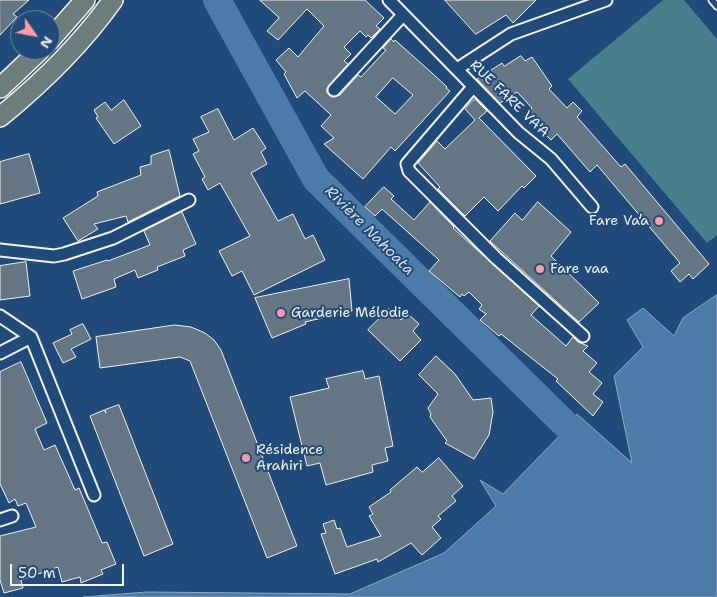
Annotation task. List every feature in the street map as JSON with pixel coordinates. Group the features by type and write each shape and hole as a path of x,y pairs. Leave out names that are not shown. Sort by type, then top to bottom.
{"main road":[{"path":"60,29 85,0"},
{"path":"0,117 24,98 65,58 92,29 113,0"},
{"path":"0,88 29,60"}],"street":[{"name":"RUE FARE VA'A","path":"389,0 519,133 551,159 592,207"},
{"path":"457,69 511,34 606,0"},
{"path":"334,90 403,14"},
{"path":"473,87 407,164 409,170 496,258 583,336"},
{"path":"0,250 54,256 64,254 113,238 189,200"},
{"path":"0,316 32,337 94,495"},
{"path":"0,354 32,337"},
{"path":"0,520 12,516"}],"lane":[{"path":"712,0 717,6"}],"green space":[{"path":"663,0 684,0 717,39 717,235 707,243 568,79"}],"water":[{"path":"717,295 717,597 83,597 147,592 350,594 444,553 496,506 480,480 503,494 568,427 577,414 632,463 614,376 643,347 627,320 643,308 674,336 683,318"}],"building":[{"path":"0,0 29,0 18,10 10,10 10,24 0,35"},
{"path":"260,0 365,0 384,18 376,26 380,29 371,38 368,35 366,37 360,31 344,47 351,54 344,61 348,64 327,88 327,93 332,97 340,95 358,75 361,77 386,50 383,48 391,39 394,42 395,40 450,91 395,151 391,147 363,179 324,144 334,138 321,126 331,115 305,91 297,98 284,74 286,72 276,60 289,48 298,57 324,26 307,9 278,40 267,31 279,18","holes":["393,78 413,95 395,114 376,97"]},
{"path":"445,0 536,0 513,23 506,15 476,34"},
{"path":"521,56 525,61 532,57 552,86 549,89 567,108 573,102 582,111 577,117 621,167 625,164 709,264 693,279 689,274 680,282 671,271 680,263 597,165 590,172 557,134 551,140 525,114 532,108 517,92 500,103 477,79 502,63 504,66"},
{"path":"475,99 487,111 479,118 536,176 524,188 522,186 498,211 484,197 465,216 438,189 440,187 418,163 437,141 445,149 475,120 465,109"},
{"path":"124,100 141,126 114,144 96,118 98,117 94,110 105,102 111,110"},
{"path":"218,109 234,140 253,128 266,148 261,152 267,164 251,173 278,221 293,214 305,239 313,235 325,260 254,295 242,271 232,276 219,251 250,236 220,183 208,190 202,179 205,177 193,154 199,151 193,139 209,132 201,117"},
{"path":"169,150 180,196 128,222 126,216 94,224 98,229 78,241 63,218 98,196 97,192 141,175 140,167 151,164 151,156"},
{"path":"29,154 40,193 0,204 0,162"},
{"path":"384,187 394,196 391,199 414,220 430,202 453,228 539,306 531,315 566,346 573,337 578,342 588,346 583,351 597,363 589,372 602,383 593,394 603,402 593,416 556,381 558,379 501,334 499,336 480,320 486,314 479,309 482,305 469,292 464,296 462,294 460,297 429,271 439,260 382,209 375,216 365,207"},
{"name":"Fare vaa","path":"538,202 571,232 551,256 599,303 579,322 490,241 515,213 522,220"},
{"path":"182,212 196,244 183,250 185,256 157,267 158,270 138,278 135,270 114,279 116,287 82,299 73,271 108,261 150,245 144,231"},
{"path":"26,262 30,296 0,300 0,266"},
{"path":"349,279 352,311 305,322 306,324 272,338 255,298"},
{"path":"389,309 401,320 407,313 419,324 413,331 421,340 400,361 368,330"},
{"path":"83,324 91,339 71,349 76,357 63,363 53,343 72,334 70,330"},
{"name":"Résidence Arahiri","path":"175,325 191,327 205,333 214,340 221,350 297,546 267,558 190,361 180,357 100,368 96,337"},
{"path":"436,356 455,374 473,400 491,398 493,412 489,435 474,459 445,443 447,441 430,417 431,414 428,408 438,394 419,375"},
{"path":"21,362 47,423 35,429 44,450 55,445 75,490 79,488 102,543 107,542 116,564 101,570 103,574 81,583 80,577 62,582 58,567 21,580 23,588 4,593 0,580 0,536 36,527 26,503 18,506 15,499 9,503 0,484 0,372"},
{"path":"363,371 365,379 379,376 393,446 385,448 388,461 372,465 373,472 326,485 320,463 307,466 290,397 329,388 326,379"},
{"path":"119,405 173,544 144,556 90,416 104,410 106,413 105,410"},
{"path":"439,458 463,486 452,496 456,501 438,516 441,519 432,527 441,538 422,555 411,543 378,562 377,559 335,574 321,534 326,533 323,524 334,520 337,529 340,528 347,547 381,536 369,516 373,514 369,507 391,492 390,490 417,467 422,472"}],"waterway":[{"name":"Rivière Nahoata","path":"217,0 316,179 568,427"}],"place":[{"name":"Fare Va’a","path":"659,221"},
{"name":"Fare vaa","path":"540,269"},
{"name":"Garderie Mélodie","path":"281,313"},
{"name":"Résidence Arahiri","path":"246,458"}]}
